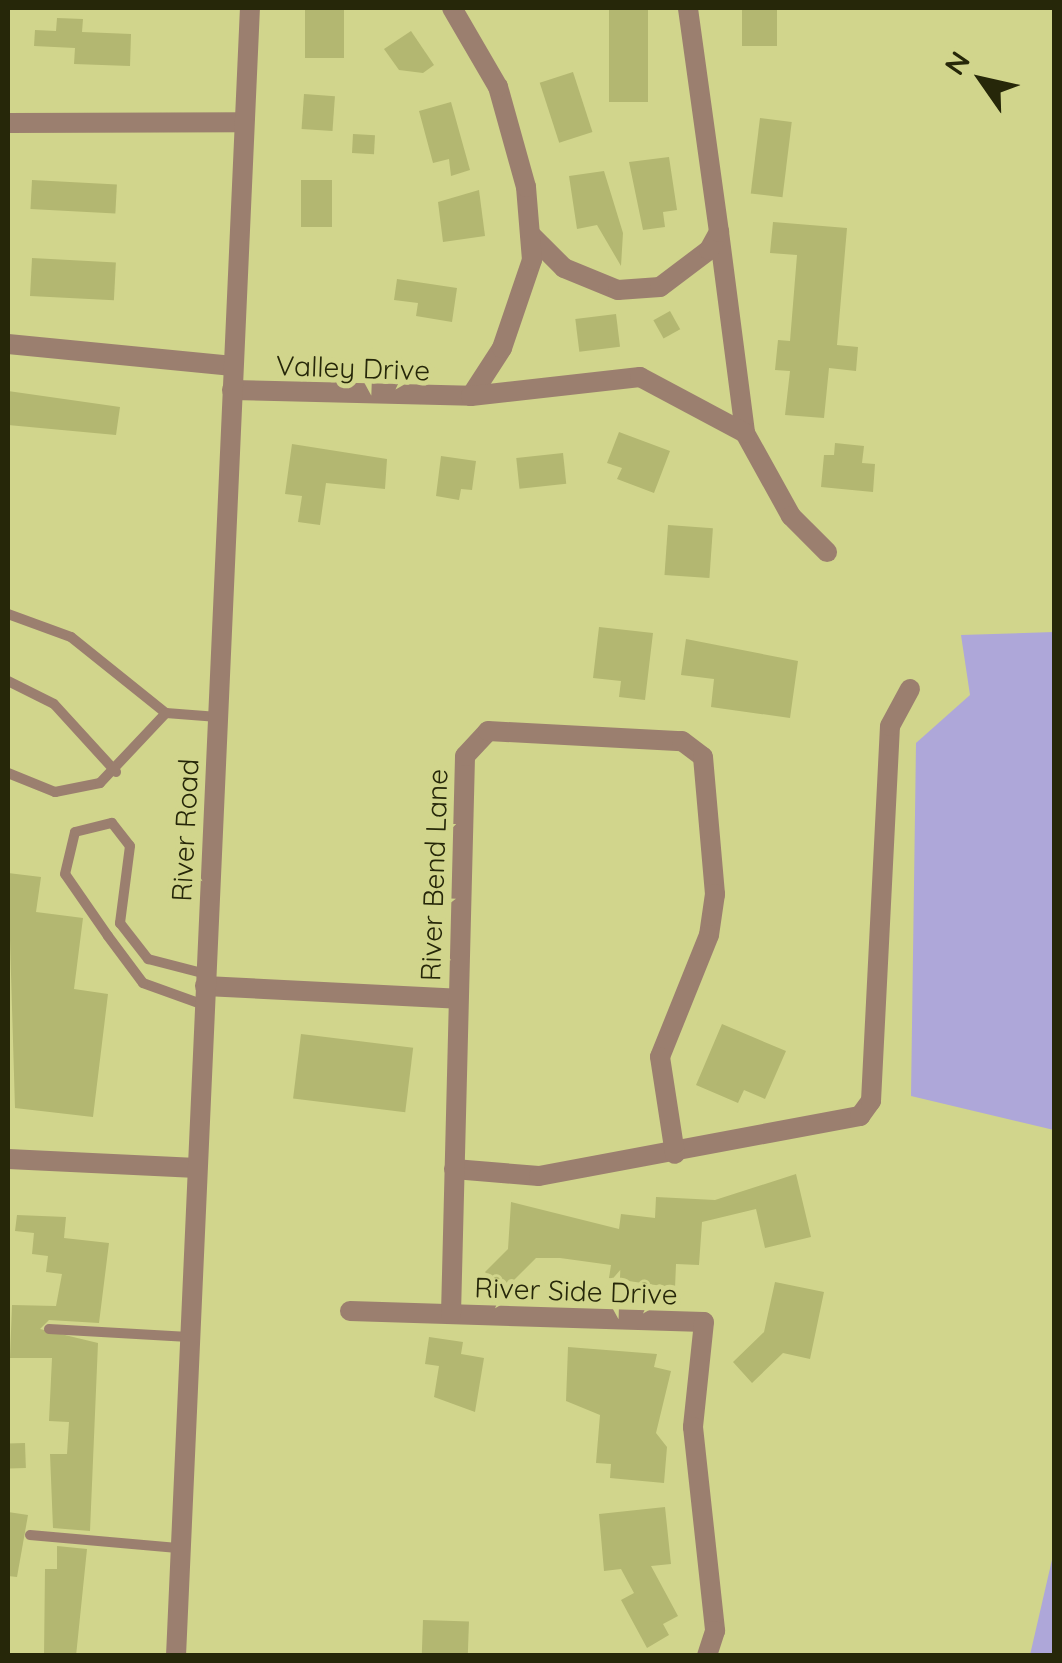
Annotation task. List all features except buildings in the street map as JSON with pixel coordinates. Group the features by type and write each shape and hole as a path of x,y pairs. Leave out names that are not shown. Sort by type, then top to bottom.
{"street":[{"name":"River Road","path":"176,1656 250,8"},
{"path":"452,8 510,119 530,234 513,326 471,396"},
{"path":"688,8 746,433 791,516 827,552"},
{"path":"8,123 244,122"},
{"path":"530,234 589,283 633,291 678,279 718,232"},
{"path":"8,344 233,366"},
{"name":"Valley Drive","path":"232,390 471,396 640,377 746,433"},
{"path":"454,1169 539,1176 850,1124 871,1102 890,726 910,689"},
{"name":"River Bend Lane","path":"451,1314 465,756 488,731 682,741 704,758 714,894 708,934 660,1058 674,1154"},
{"name":"River Bend Lane","path":"205,988 458,999"},
{"path":"8,1160 197,1168"},
{"name":"River Side Drive","path":"350,1311 704,1322 694,1426 715,1631 707,1656"}],"lane":[{"path":"8,614 70,637 166,713 218,717"},
{"path":"8,682 54,704 116,772"},
{"path":"8,773 55,792 116,772 166,713"},
{"path":"112,823 130,846 120,923 148,958 205,988 143,983 65,874 75,832 112,823"},
{"path":"49,1330 189,1337"},
{"path":"30,1536 180,1548"}],"shaded area":[{"path":"1054,632 1054,1130 911,1096 916,743 970,695 961,635"},
{"path":"1054,1551 1054,1655 1030,1655"}]}
